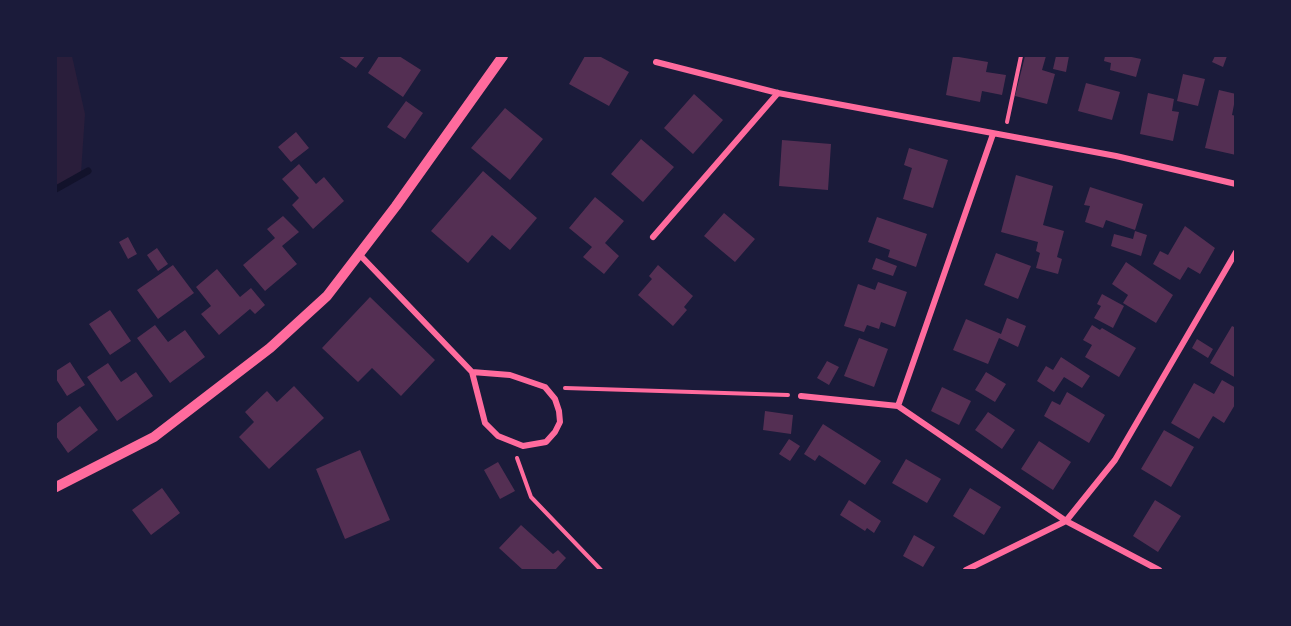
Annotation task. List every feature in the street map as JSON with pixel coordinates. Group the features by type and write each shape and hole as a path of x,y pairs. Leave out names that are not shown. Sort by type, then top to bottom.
{"street":[{"path":"56,487 154,437 270,348 327,296 503,56"},
{"path":"656,62 778,93 892,113 1004,137 1116,156 1236,184"},
{"path":"653,237 778,93"},
{"path":"898,406 993,134"},
{"path":"966,570 1066,521 1115,460 1236,252"},
{"path":"359,253 472,372 485,423 498,436 511,443 535,445 546,442 555,432 560,422 559,411 555,399 545,387 510,375 472,372"},
{"path":"801,396 898,406 1066,521 1159,570"}],"path":[{"path":"1004,137 1021,56"},
{"path":"545,387 801,396"},
{"path":"511,443 531,497 601,570"}],"shaded area":[{"path":"56,56 72,56 85,114 81,173 56,188"}],"building":[{"path":"338,56 365,56 356,68"},
{"path":"379,56 399,56 421,70 403,97 368,73"},
{"path":"585,56 599,56 629,72 609,106 569,84"},
{"path":"953,56 988,62 986,72 1006,75 1002,95 982,91 980,102 946,95"},
{"path":"1025,56 1046,56 1042,70 1055,74 1047,104 1015,96"},
{"path":"1056,56 1069,56 1066,72 1053,69"},
{"path":"1105,56 1127,56 1141,59 1136,77 1110,70 1111,63 1104,61"},
{"path":"1215,56 1227,56 1223,67 1212,62"},
{"path":"1183,74 1205,79 1198,106 1177,101"},
{"path":"1086,83 1120,92 1112,120 1078,111"},
{"path":"1219,90 1236,94 1232,115 1236,116 1236,155 1205,148"},
{"path":"1148,93 1174,99 1172,111 1179,112 1173,141 1140,134"},
{"path":"694,94 723,120 693,154 664,128"},
{"path":"406,101 423,113 405,139 387,127"},
{"path":"505,108 543,139 510,180 471,148"},
{"path":"296,132 309,148 291,162 278,147"},
{"path":"641,139 674,167 643,202 611,174"},
{"path":"782,140 831,144 828,190 779,186"},
{"path":"909,148 948,160 933,208 903,199 912,168 904,165"},
{"path":"299,164 316,184 324,177 344,201 313,229 292,205 299,198 282,179"},
{"path":"483,171 537,218 510,250 492,235 468,263 431,231"},
{"path":"1016,175 1053,186 1043,225 1064,231 1057,257 1062,259 1058,274 1036,268 1040,253 1036,251 1038,242 1001,232"},
{"path":"1090,187 1143,204 1135,230 1106,220 1103,228 1085,222 1090,206 1084,205"},
{"path":"595,197 624,221 605,243 619,256 604,274 583,257 592,247 569,228"},
{"path":"724,213 755,239 735,262 704,236"},
{"path":"283,216 299,232 282,246 297,264 265,291 243,265 275,238 267,229"},
{"path":"877,217 927,234 916,267 888,257 890,250 868,242"},
{"path":"1185,226 1215,248 1200,274 1188,267 1180,280 1153,264 1160,251 1168,255"},
{"path":"1135,231 1147,235 1141,256 1111,246 1114,234 1133,239"},
{"path":"128,237 137,254 128,259 119,242"},
{"path":"157,248 168,264 158,271 147,255"},
{"path":"996,253 1031,266 1018,299 984,285"},
{"path":"876,258 897,266 893,276 872,269"},
{"path":"1126,262 1173,295 1156,323 1123,303 1128,295 1112,284"},
{"path":"173,265 194,293 158,319 137,290"},
{"path":"658,265 693,296 684,307 687,310 673,326 638,295 652,279 649,276"},
{"path":"217,269 240,297 251,288 265,305 255,314 250,309 219,335 201,314 211,306 196,287"},
{"path":"878,282 907,292 895,327 881,322 879,329 867,325 864,332 844,326 858,284 875,290"},
{"path":"1102,294 1124,306 1113,328 1094,318 1101,306 1097,304"},
{"path":"370,297 435,360 401,396 372,368 358,382 322,348"},
{"path":"110,310 131,341 110,355 89,324"},
{"path":"1007,318 1026,326 1018,347 999,338 988,364 953,350 966,319 1001,334"},
{"path":"155,325 168,342 185,330 205,357 170,383 137,338"},
{"path":"1092,325 1100,330 1102,328 1136,348 1119,377 1085,357 1092,345 1083,340"},
{"path":"1232,326 1236,328 1236,378 1210,363"},
{"path":"859,338 888,349 874,387 844,376"},
{"path":"1197,339 1213,349 1208,358 1192,348"},
{"path":"1061,357 1090,376 1082,388 1064,377 1054,392 1037,381 1046,366 1053,370"},
{"path":"827,361 839,367 829,385 817,378"},
{"path":"70,362 85,385 67,396 56,379 56,371"},
{"path":"108,363 121,382 136,372 153,396 117,421 87,377"},
{"path":"986,372 1006,384 995,402 975,390"},
{"path":"1222,380 1236,388 1236,403 1224,423 1213,416 1199,439 1171,423 1194,383 1214,394"},
{"path":"294,386 324,418 269,469 239,437 254,422 245,412 267,391 277,402"},
{"path":"942,387 971,401 959,425 931,411"},
{"path":"1067,392 1105,415 1089,443 1044,416 1052,401 1060,405"},
{"path":"80,406 98,430 68,453 56,436 56,424"},
{"path":"765,411 793,415 791,434 763,430"},
{"path":"988,412 1015,430 1002,449 975,430"},
{"path":"823,424 881,461 865,485 819,455 815,461 804,454"},
{"path":"1164,430 1194,447 1171,487 1141,469"},
{"path":"789,439 800,446 790,461 779,454"},
{"path":"1039,441 1071,462 1053,490 1021,469"},
{"path":"360,450 390,520 345,539 316,469"},
{"path":"906,459 941,479 927,503 892,483"},
{"path":"498,462 515,491 500,499 484,470"},
{"path":"162,488 180,513 151,535 132,510"},
{"path":"970,488 1001,507 984,535 953,516"},
{"path":"849,500 881,521 874,533 867,528 865,531 840,515"},
{"path":"1155,500 1181,516 1158,552 1133,536"},
{"path":"521,525 553,554 558,550 566,558 555,570 523,570 499,548"},
{"path":"914,535 935,547 923,567 903,556"}],"waterway":[{"path":"56,189 88,171"}]}
